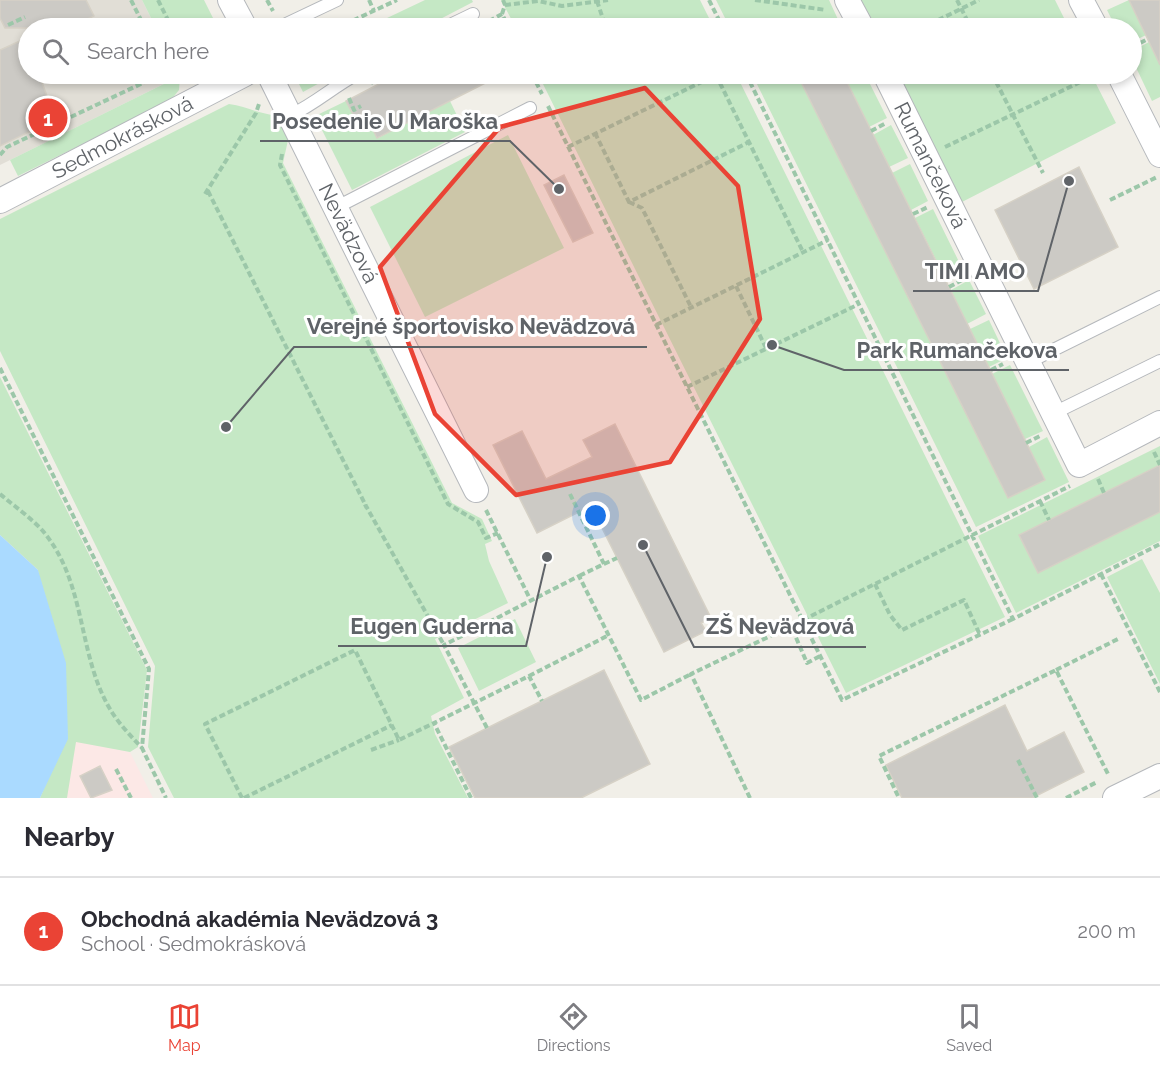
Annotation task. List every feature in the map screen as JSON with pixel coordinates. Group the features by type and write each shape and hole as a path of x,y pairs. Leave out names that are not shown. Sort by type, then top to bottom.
{"street":[{"path":"230,0 240,18"},
{"path":"1082,0 1091,18"},
{"path":"843,6 853,18"},
{"name":"Sedmokrásková","path":"0,201 226,84"},
{"name":"Nevädzová","path":"274,84 476,490"},
{"name":"Rumančeková","path":"890,84 1079,465 1160,423"},
{"path":"1124,84 1160,155"},
{"path":"1115,798 1160,776"}],"lane":[{"path":"299,18 336,0"},
{"path":"465,18 473,14"},
{"path":"291,115 310,106 338,84"},
{"path":"337,207 530,108"},
{"path":"1029,362 1160,297"},
{"path":"1054,413 1160,362"}],"path":[{"path":"131,0 140,18"},
{"path":"158,0 167,18"},
{"path":"267,0 273,11"},
{"path":"369,0 374,11"},
{"path":"359,18 397,0"},
{"path":"494,18 502,14 505,5 503,0"},
{"path":"505,5 539,1 562,6 608,0"},
{"path":"709,0 718,18"},
{"path":"755,0 843,6"},
{"path":"957,0 965,18"},
{"path":"943,18 979,0"},
{"path":"597,1 603,18"},
{"path":"502,14 504,18"},
{"path":"8,25 18,20"},
{"path":"1142,42 1148,39"},
{"path":"0,155 7,147 141,84"},
{"path":"537,84 842,700 1013,619 1158,545 1160,552"},
{"path":"567,147 696,84"},
{"path":"722,84 803,252"},
{"path":"751,84 828,240 857,305 1013,619"},
{"path":"997,84 1043,173"},
{"path":"927,156 1076,84"},
{"path":"261,97 256,113 207,192 365,506 444,645 487,728"},
{"path":"871,131 892,120"},
{"path":"595,133 629,202 642,208 692,307"},
{"path":"629,202 749,142"},
{"path":"284,143 280,165 448,504 478,522 486,538 498,533"},
{"path":"1110,200 1160,176"},
{"path":"656,325 828,240"},
{"path":"736,286 766,348"},
{"path":"687,387 857,305"},
{"path":"0,368 1,376 149,669 142,748"},
{"path":"1151,445 1160,465"},
{"path":"803,620 1074,484"},
{"path":"476,490 531,601"},
{"path":"0,494 42,530 56,552 71,582 94,668 110,708 142,748 166,798"},
{"path":"570,494 604,564"},
{"path":"1040,501 1049,520"},
{"path":"444,645 617,558"},
{"path":"1101,574 1160,691"},
{"path":"579,576 641,700 791,626 807,663 820,656"},
{"path":"874,584 890,615 902,630 964,600 980,635"},
{"path":"371,750 399,740 609,635"},
{"path":"898,796 879,756 1120,638"},
{"path":"392,725 243,798 205,724 355,650 392,725 399,740"},
{"path":"1056,670 1109,777 1066,798"},
{"path":"691,674 750,798"},
{"path":"529,676 542,701"},
{"path":"434,723 471,798"},
{"path":"1018,760 1036,798"},
{"path":"116,769 131,798"}],"highlighted area":[{"path":"645,88 738,186 760,319 670,462 516,495 435,414 380,267 500,127"}],"shaded area":[{"path":"0,0 142,0 151,18 18,18 18,84 164,84 0,165"},
{"path":"76,741 130,752 153,798 40,798"}],"green space":[{"path":"142,0 204,0 213,18 151,18"},
{"path":"425,0 472,0 473,2 442,18 387,18"},
{"path":"501,0 700,0 709,18 511,18"},
{"path":"716,0 829,0 837,18 725,18"},
{"path":"859,0 1055,0 1064,18 869,18"},
{"path":"1129,0 1138,18 1111,18 1107,10"},
{"path":"1149,42 1160,64 1160,97 1152,101 1142,80 1142,46"},
{"path":"164,84 179,84 179,90 171,100 18,176 10,160"},
{"path":"299,84 318,84 303,92"},
{"path":"543,84 741,84 1005,617 846,693"},
{"path":"757,84 802,84 1008,497 1044,480 1029,447 1047,437 1069,482 976,527"},
{"path":"848,84 870,84 887,118 869,127"},
{"path":"903,84 1096,84 1116,123 962,202"},
{"path":"346,101 355,118 365,113 378,138 450,101 465,132 352,190 315,116"},
{"path":"229,104 275,115 282,126 290,131 283,163 452,503 482,519 492,541 485,544 489,561 508,603 435,639 464,698 431,716 435,734 468,798 174,798 148,747 155,666 0,351 0,219"},
{"path":"891,125 908,158 889,167 873,135"},
{"path":"508,135 564,248 425,317 370,207"},
{"path":"910,164 928,201 911,210 892,173"},
{"path":"933,209 965,274 947,282 915,218"},
{"path":"969,280 986,314 967,324 951,290"},
{"path":"989,320 1007,358 989,367 970,329"},
{"path":"1010,365 1043,431 1025,439 992,374"},
{"path":"0,377 147,670 138,747 130,752 76,742 67,798 40,798 48,779 38,570 0,535"},
{"path":"1160,446 1160,541 1016,613 978,536"},
{"path":"1142,559 1160,593 1160,684 1107,577"},
{"path":"515,619 536,662 479,691 458,648"}],"water":[{"path":"0,535 38,570 66,663 68,739 40,798 0,798"}],"building":[{"path":"0,0 86,0 94,16 90,18 18,18 18,28 5,28 0,18"},
{"path":"1129,0 1160,0 1160,65 1142,27 1142,18 1138,18"},
{"path":"18,42 18,84 43,84 47,96 33,102 42,115 29,121 33,130 0,146 0,50"},
{"path":"379,84 483,84 377,138 365,113 355,118 346,101"},
{"path":"802,84 848,84 1045,480 1008,498"},
{"path":"1079,167 1118,247 1034,289 995,210"},
{"path":"564,175 593,233 573,242 544,185"},
{"path":"615,424 711,618 701,623 706,631 664,652 591,506 537,533 493,445 522,431 546,479 592,457 583,440"},
{"path":"1160,465 1160,512 1038,573 1019,535"},
{"path":"604,670 650,764 581,798 475,798 449,747"},
{"path":"1005,705 1027,751 1064,732 1084,772 1032,798 902,798 886,765"},
{"path":"100,766 112,790 91,798 80,776"}],"place":[{"name":"Obchodná akadémia Nevädzová 3","path":"48,118"},
{"name":"TIMI AMO","path":"1069,181"},
{"name":"Posedenie U Maroška","path":"559,189"},
{"name":"Park Rumančekova","path":"772,345"},
{"name":"Verejné športovisko Nevädzová","path":"226,427"},
{"name":"ZŠ Nevädzová","path":"643,545"},
{"name":"Eugen Guderna","path":"547,557"}]}
